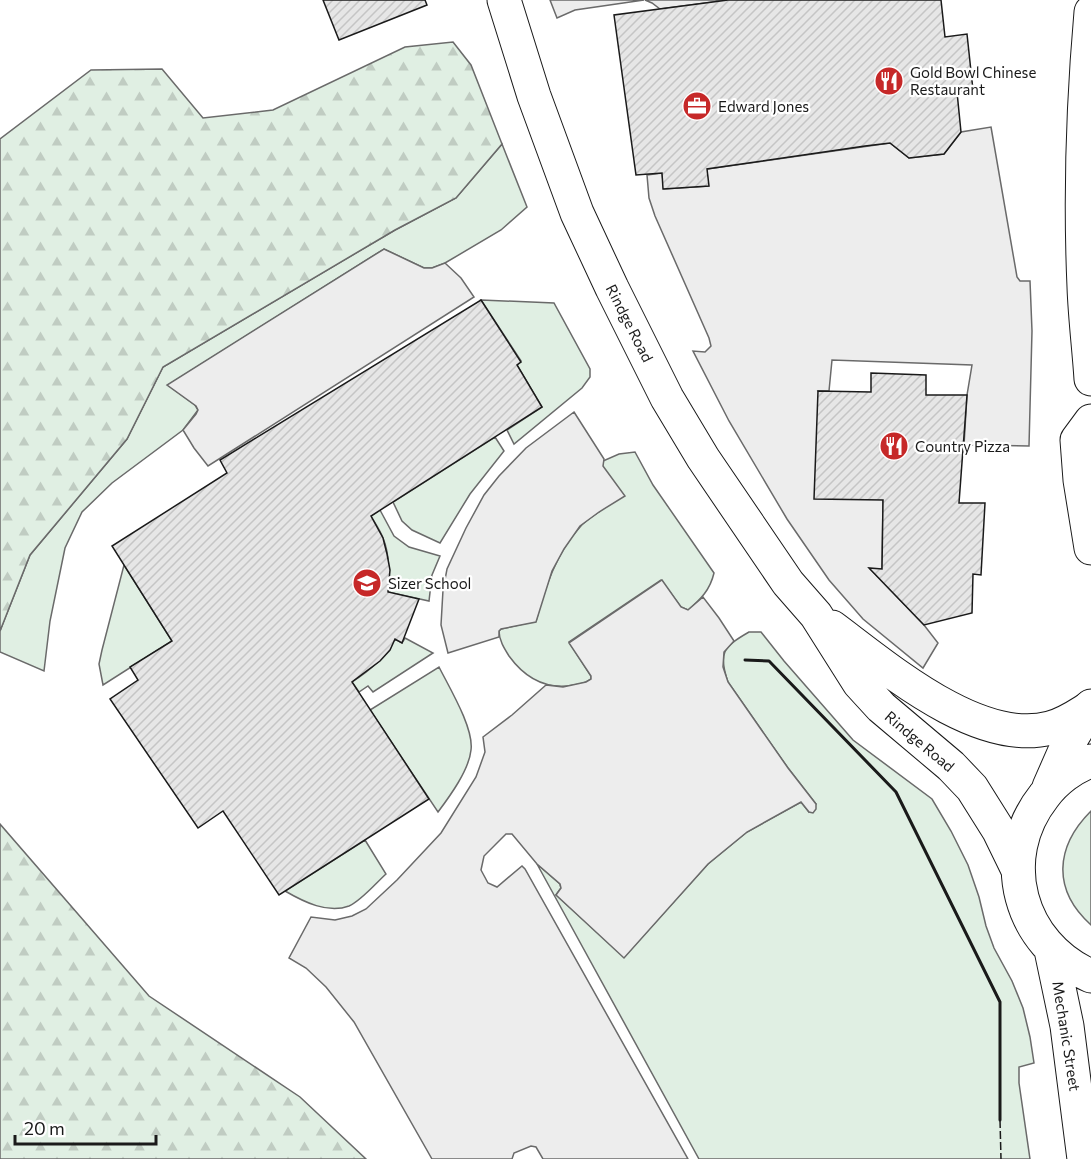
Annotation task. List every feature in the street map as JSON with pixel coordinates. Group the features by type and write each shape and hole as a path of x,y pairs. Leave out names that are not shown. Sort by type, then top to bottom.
{"street":[{"name":"Rindge Road","path":"504,0 534,96 578,213 612,288 667,398 702,458 788,582 816,615 859,683 880,707 951,766 972,788 999,831 1018,870"},
{"path":"1091,12 1083,159 1083,238 1084,288 1091,379"},
{"path":"1091,421 1077,440 1080,480 1091,548"},
{"name":"Rindge Road","path":"816,615 897,676 935,701 978,721 1074,746"},
{"path":"1091,706 1074,746 1025,827 1019,849 1018,870 1020,892 1037,933 1051,950 1068,964 1091,976"},
{"name":"Mechanic Street","path":"1051,950 1068,1035 1084,1159"}],"green space":[{"path":"453,42 471,65 502,144 456,198 395,230 163,367 127,439 30,555 0,631 0,139 91,70 162,69 203,118 273,110 405,47"},
{"path":"502,144 527,207 501,230 445,263 432,268 424,268 384,249 168,385 195,405 198,410 183,430 112,483 82,512 65,548 50,621 44,671 0,652 0,631 30,555 127,439 163,367 395,230 456,198"},
{"path":"481,300 554,303 590,369 590,377 582,388 514,444 507,430 542,407 517,365 521,361"},
{"path":"495,437 504,451 470,494 440,543 412,530 402,521 393,502"},
{"path":"635,452 653,485 714,573 710,584 701,598 688,610 681,607 661,580 569,642 591,679 581,684 564,686 537,681 515,664 501,641 499,631 536,621 548,584 564,548 582,525 599,512 603,461 619,454"},
{"path":"380,510 394,536 409,547 440,556 432,575 429,601 388,592 387,551 382,535 371,516"},
{"path":"124,565 172,641 103,685 99,664"},
{"path":"749,632 761,632 853,740 932,799 951,831 968,865 994,948 1012,981 1023,1008 1030,1037 1034,1063 1019,1067 1019,1083 1030,1159 699,1159 537,864 560,884 561,888 556,895 624,957 708,864 747,832 801,802 809,812 816,804 728,682 723,664 725,652 733,642"},
{"path":"405,638 433,653 373,692 368,686 359,692 352,682 387,652 395,639 402,643"},
{"path":"439,667 465,719 471,750 463,774 438,812 370,710"},
{"path":"1091,811 1091,925 1078,912 1069,897 1064,883 1063,868 1070,839"},
{"path":"0,824 149,996 300,1097 366,1159 0,1159"},
{"path":"365,840 386,874 354,904 341,908 325,908 308,903 285,891"}],"shaded area":[{"path":"550,0 644,0 575,10 557,18"},
{"path":"645,0 728,0 660,9"},
{"path":"991,127 1017,277 1020,281 1030,281 1032,331 1029,446 964,445 967,395 972,365 832,360 829,391 818,391 883,500 882,569 870,569 924,625 938,643 923,668 863,619 829,580 787,519 729,421 693,351 705,352 711,346 709,338 655,216 649,198 647,175 662,173 664,189 708,186 707,169 890,143 909,158 944,154 961,132"},
{"path":"384,249 424,268 432,268 445,263 461,278 474,297 208,466 183,430 196,414 198,410 196,406 167,385"},
{"path":"574,412 604,459 603,466 625,496 580,526 552,571 536,622 501,629 499,637 448,653 441,625 443,590 447,569 466,528 484,495 499,476 526,448"},
{"path":"662,580 681,607 688,610 703,597 719,618 734,641 724,652 723,667 728,682 816,804 816,809 813,813 809,812 801,802 747,832 708,864 624,958 556,895 561,888 560,884 537,864 512,834 506,834 484,856 481,870 488,883 497,887 522,866 525,869 688,1159 543,1159 536,1147 531,1146 514,1153 512,1159 432,1159 354,1022 326,987 306,968 289,958 311,917 335,920 352,916 366,909 397,880 441,833 476,777 485,752 483,737 546,685 563,687 591,679 569,643"}],"building":[{"path":"323,0 425,0 427,5 339,40"},
{"path":"728,0 941,0 945,37 967,34 973,90 957,92 961,132 944,154 909,158 890,143 865,146 707,169 709,186 663,189 662,173 636,175 614,15"},
{"name":"Sizer School","path":"481,300 521,362 517,365 542,407 371,516 383,538 387,554 390,570 388,592 419,599 402,643 395,639 390,650 380,661 352,682 429,799 279,895 223,811 198,828 110,699 138,680 130,667 172,641 112,546 227,473 220,460"},
{"path":"871,373 926,375 926,395 967,395 959,503 985,503 981,575 973,574 972,613 924,625 869,568 882,569 883,500 814,499 818,391 871,392"}],"fence":[{"path":"1000,1120 1001,1159"}],"wall":[{"path":"745,660 769,661 896,792 1000,1002 1000,1120"}],"place":[{"name":"Gold Bowl Chinese Restaurant","path":"889,81"},
{"name":"Edward Jones","path":"697,106"},
{"name":"Country Pizza","path":"894,446"},
{"name":"Sizer School","path":"367,583"}]}
